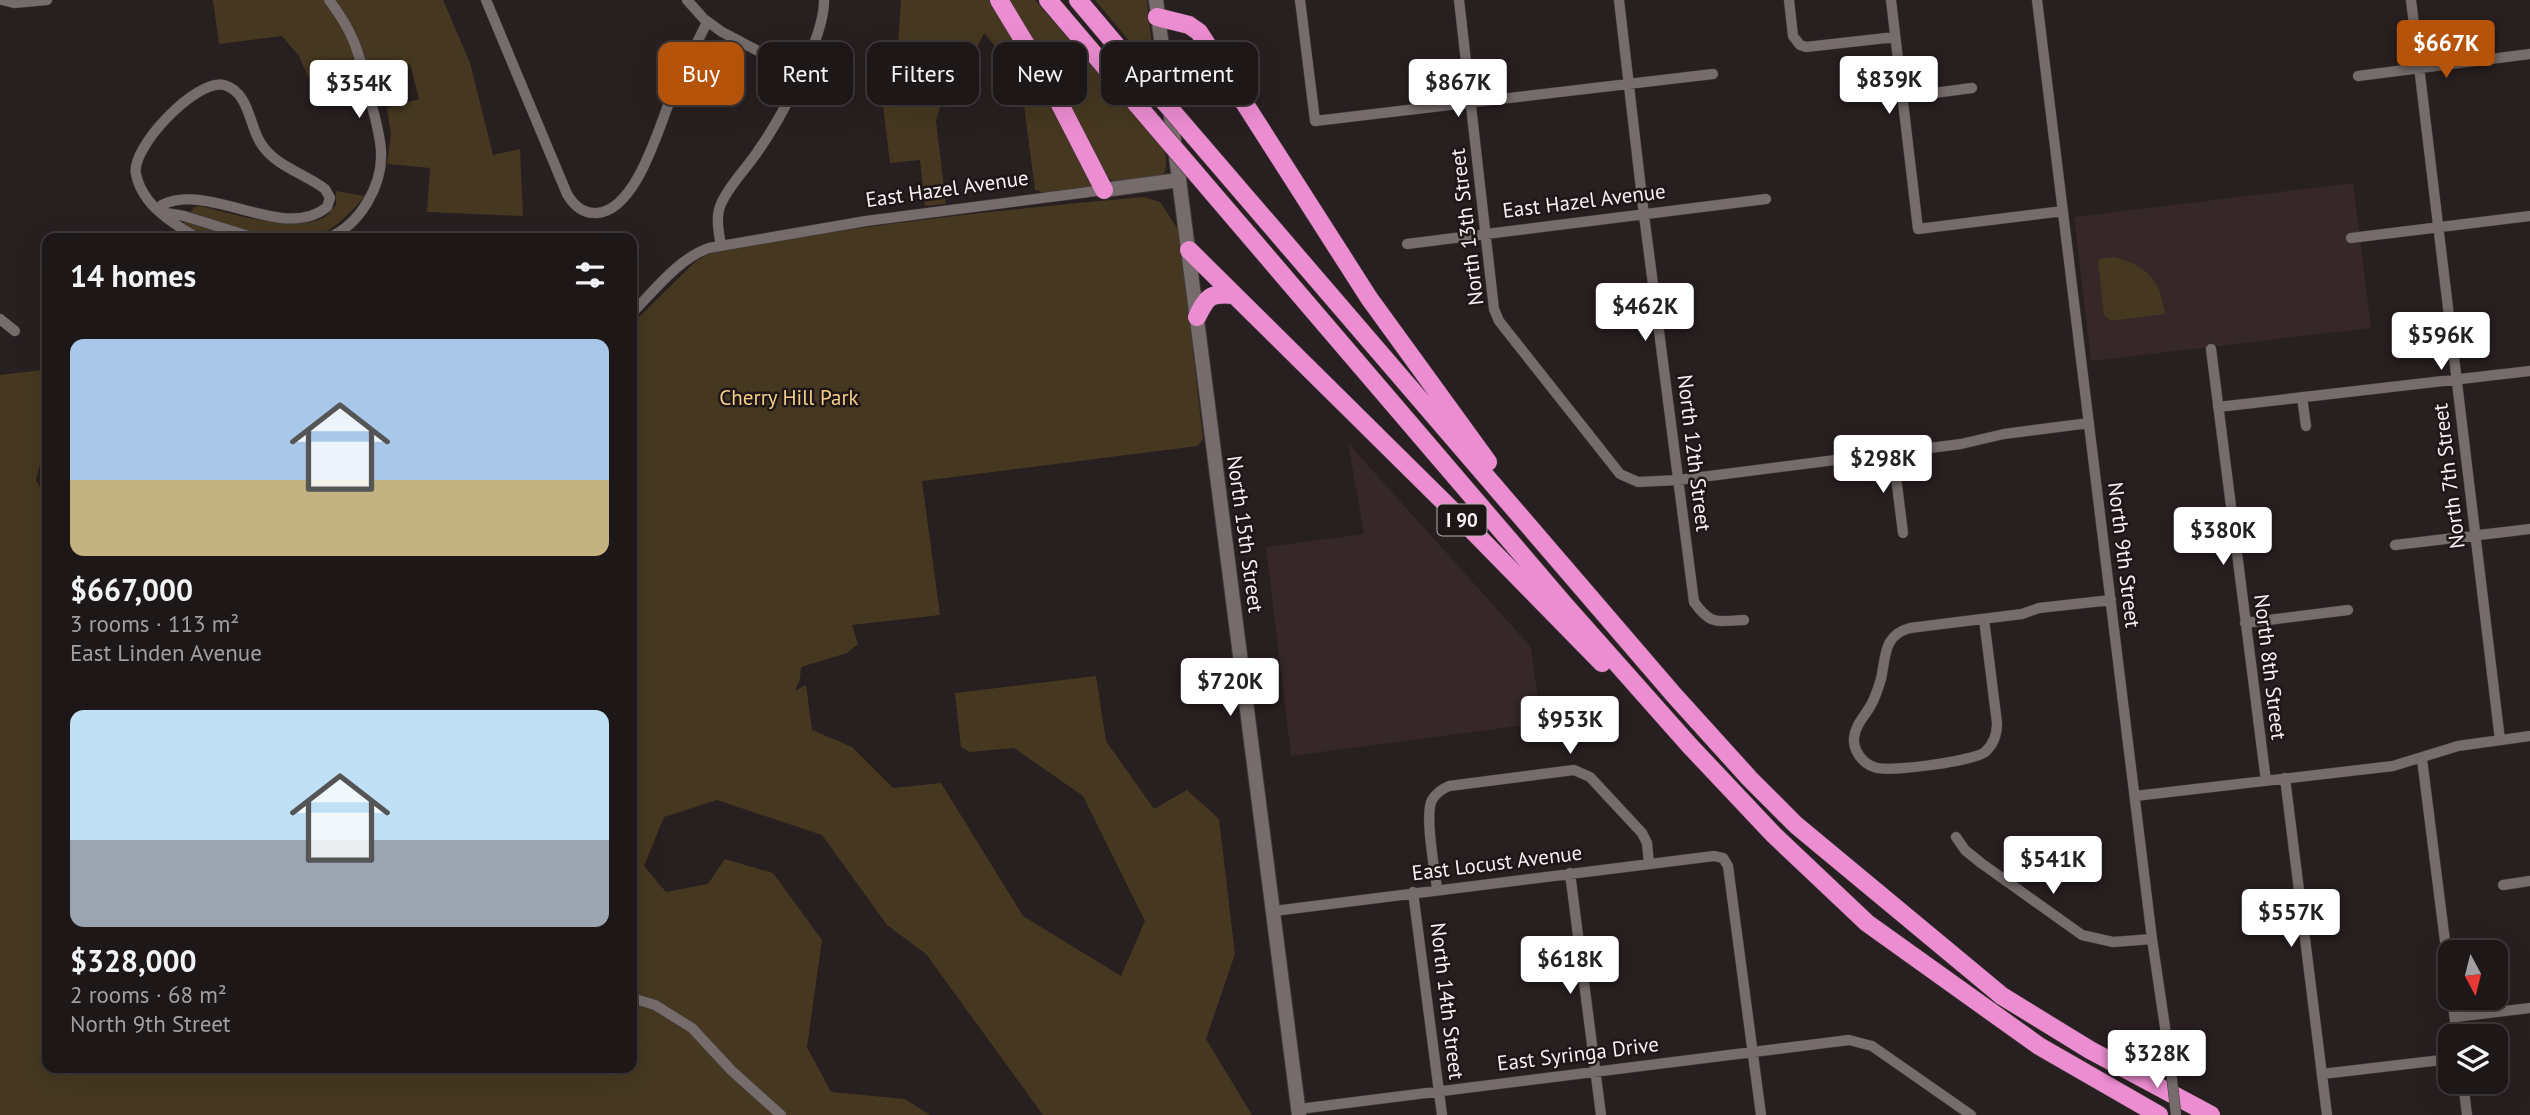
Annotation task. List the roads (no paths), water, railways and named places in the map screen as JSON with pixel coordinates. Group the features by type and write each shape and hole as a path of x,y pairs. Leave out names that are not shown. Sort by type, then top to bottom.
{"highway":[{"path":"999,0 1048,81 1104,190"},
{"name":"I 90","path":"1048,0 1157,128 1186,175 1690,746 1774,835 1867,923 2039,1046 2159,1115"},
{"name":"I 90","path":"1078,0 1674,695 1796,825 2002,996 2090,1050 2211,1115"},
{"path":"1156,9 1199,32 1369,298 1493,468 1541,540"},
{"name":"I 90","path":"1189,250 1462,520 1593,655 1690,746"},
{"path":"1198,317 1209,298 1219,294 1233,295"}],"main road":[{"name":"North 15th Street","path":"1156,9 1186,175 1189,250 1207,415 1299,1112"},
{"name":"East Hazel Avenue","path":"1104,190 1186,175"}],"street":[{"path":"2,0 14,3 47,0"},
{"path":"329,0 347,23 355,40 381,152 370,198 355,219 335,233"},
{"path":"486,0 567,194 581,210 600,213 612,209 634,183 673,92 708,22"},
{"path":"687,0 708,22 758,51"},
{"path":"813,42 819,29 824,0"},
{"path":"1300,0 1315,121 1713,74"},
{"name":"North 13th Street","path":"1459,0 1494,309 1499,321 1620,474 1638,482 1678,480 1961,444 2004,434 2089,423"},
{"name":"North 12th Street","path":"1619,0 1694,602 1704,617 1719,621 1744,620"},
{"path":"1789,0 1793,36 1797,43 1806,47 1895,37"},
{"path":"1891,0 1918,229 2063,211"},
{"name":"North 9th Street","path":"2037,0 2176,1115"},
{"name":"North 7th Street","path":"2411,0 2500,740"},
{"path":"2358,76 2530,54"},
{"path":"160,212 162,205 166,203 195,199 264,215 298,217 324,210 330,198 325,189 315,181 270,155 256,135 251,118 235,92 223,85 214,85 195,94 166,119 142,148 135,163 140,185 160,212 166,220 189,233"},
{"path":"1903,97 1972,88"},
{"path":"721,246 721,205 761,148 785,105"},
{"name":"East Hazel Avenue","path":"637,308 688,260 704,250 866,221 1104,190"},
{"name":"East Hazel Avenue","path":"1407,244 1766,199"},
{"path":"160,212 238,233"},
{"path":"2351,238 2530,216"},
{"path":"0,319 15,331"},
{"name":"North 8th Street","path":"2211,349 2266,781"},
{"path":"2218,407 2530,371"},
{"path":"2302,397 2306,426"},
{"path":"1893,453 1903,533"},
{"path":"2395,545 2530,528"},
{"path":"1984,619 1997,723 1995,737 1990,746 1970,759 1894,768 1872,767 1862,759 1855,747 1857,725 1878,691 1885,652 1893,637 1910,628 2111,600"},
{"path":"2245,624 2348,610"},
{"path":"2135,796 2393,766 2458,746 2530,736"},
{"path":"2422,759 2445,940"},
{"path":"1437,890 1428,814 1434,797 1449,786 1581,772 1598,784 1642,833 1647,843 1649,864"},
{"path":"2285,778 2327,1115"},
{"path":"1956,837 1965,850 1981,863 2082,935 2113,942 2152,939"},
{"name":"East Locust Avenue","path":"1273,911 1714,856 1725,860 1728,866 1753,1051"},
{"path":"1570,873 1601,1115"},
{"path":"2503,885 2530,881"},
{"name":"North 14th Street","path":"1413,892 1442,1115"},
{"path":"637,1000 655,1005 692,1028 732,1071 781,1115"},
{"path":"2455,1017 2530,1008"},
{"path":"2454,1010 2456,1024"},
{"name":"East Syringa Drive","path":"1299,1112 1439,1091 1845,1040 1861,1042 1882,1053 1965,1113"},
{"path":"1753,1051 1761,1115"},
{"path":"2322,1074 2438,1060"},
{"path":"2465,1094 2468,1115"}],"park label":[{"name":"Cherry Hill Park","path":"789,398"}]}
